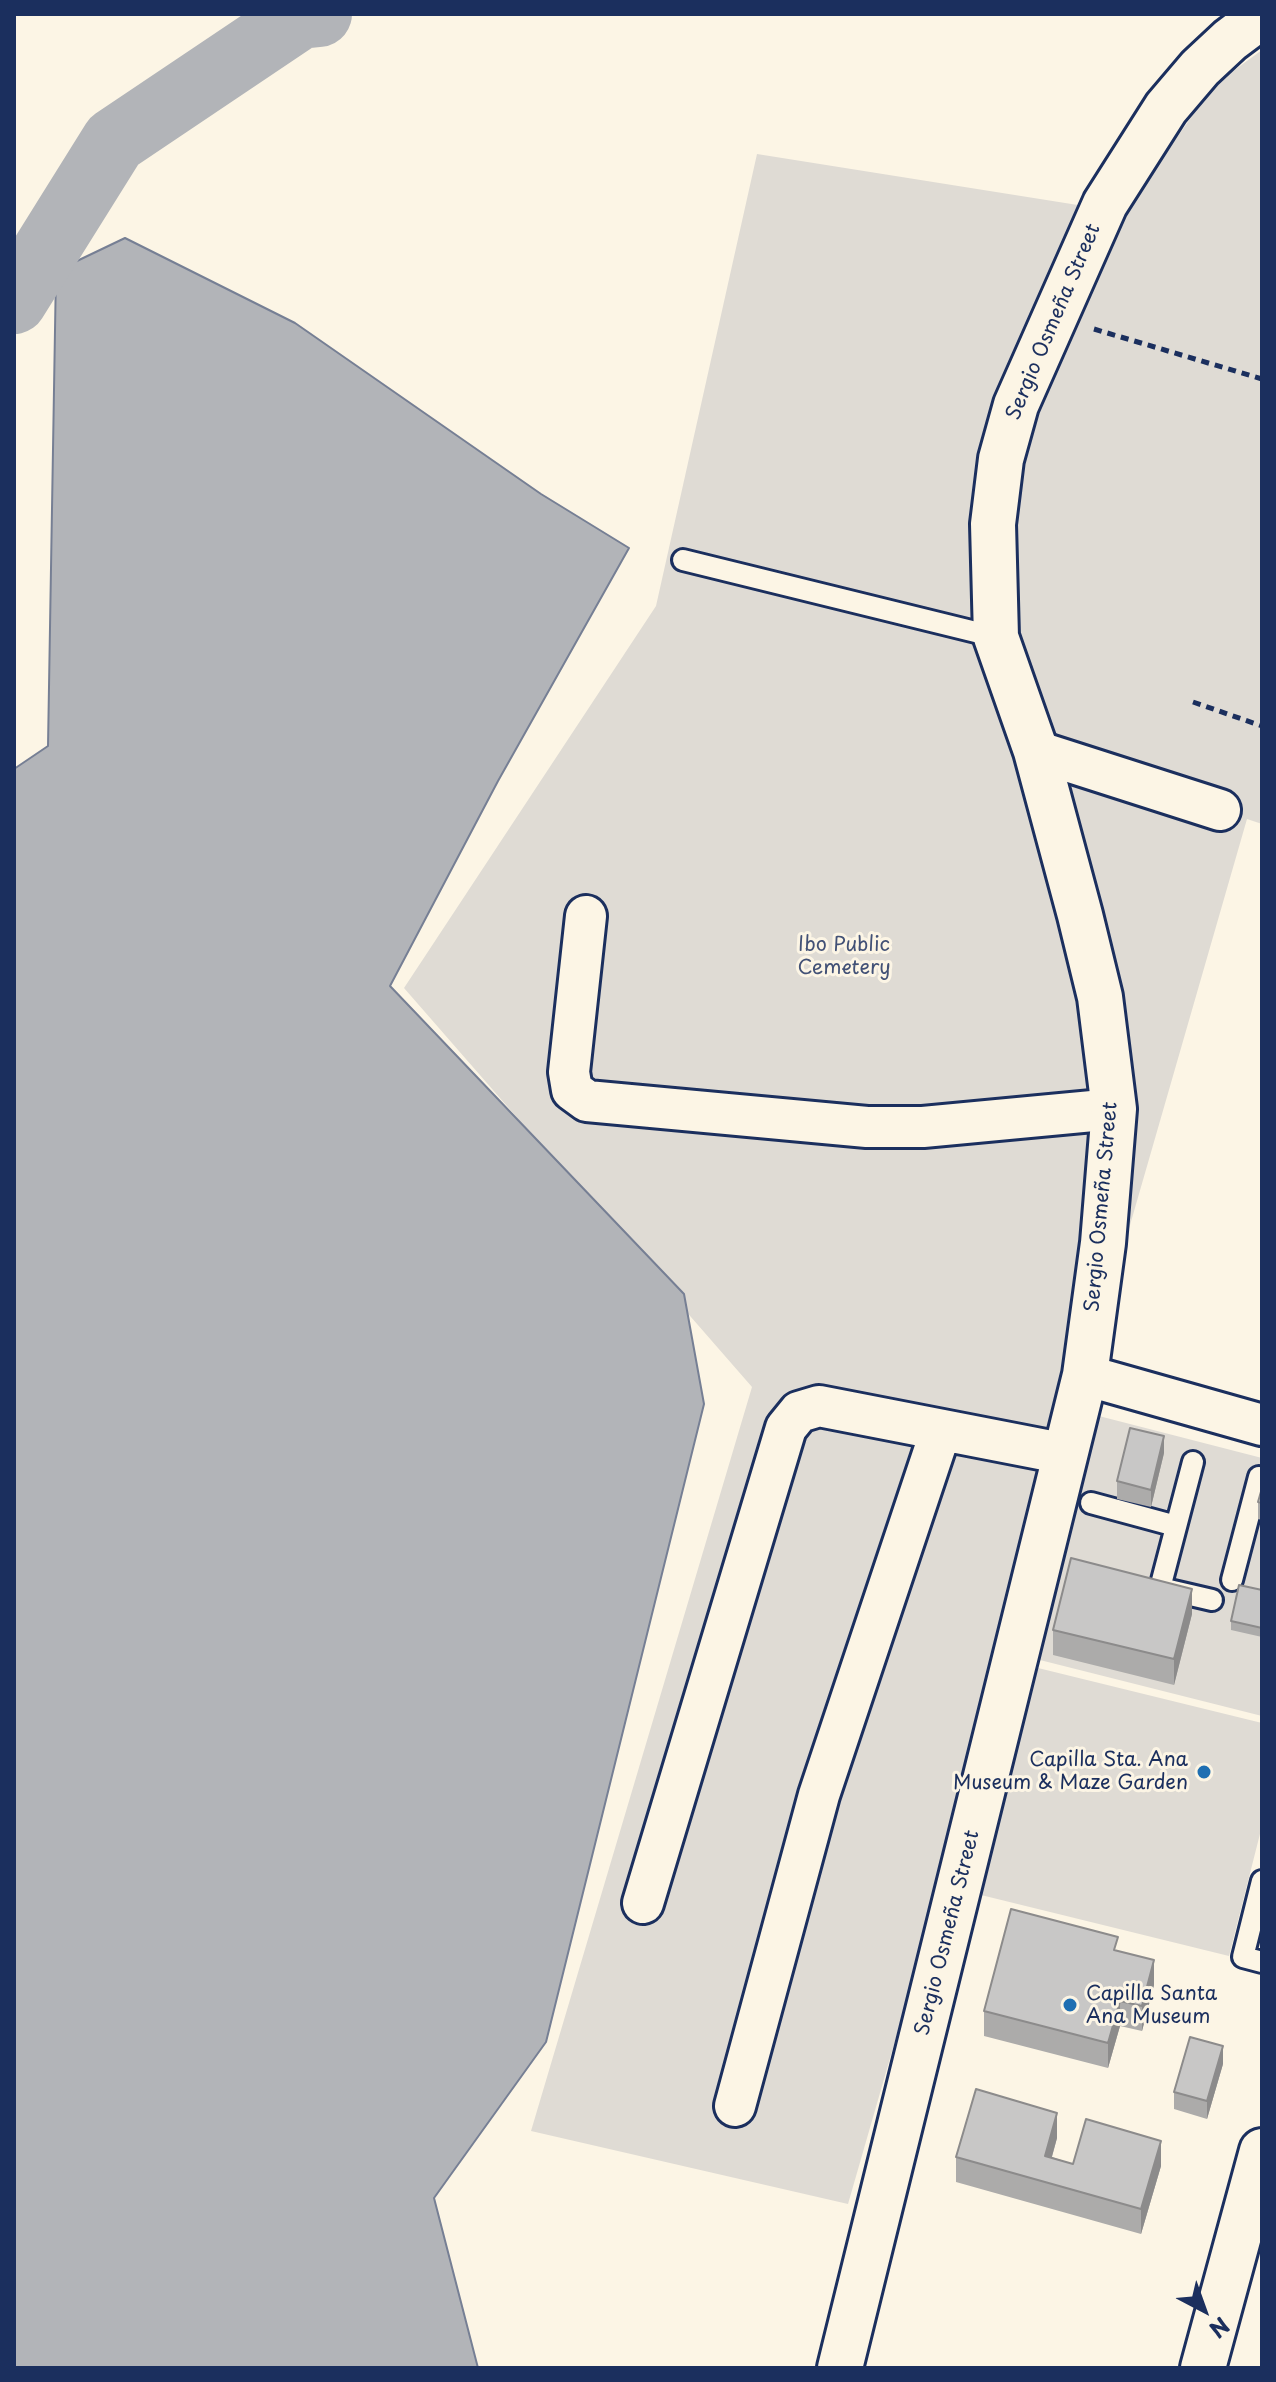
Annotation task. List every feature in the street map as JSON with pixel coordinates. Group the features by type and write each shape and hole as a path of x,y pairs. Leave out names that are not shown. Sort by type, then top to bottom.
{"main road":[{"name":"Sergio Osmeña Street","path":"840,2368 1085,1375 1103,1243 1114,1109 1100,997 1036,751 996,637 993,524 1001,459 1016,405 1105,204 1166,108 1237,26"},
{"path":"1203,2368 1262,2151"}],"street":[{"path":"1036,751 1220,810"},
{"path":"586,916 569,1072 572,1090 587,1101 867,1127 923,1127 1114,1109"},
{"path":"1085,1375 1262,1425"},
{"path":"643,1903 786,1428 799,1412 819,1406 1066,1454"},
{"path":"735,2106 819,1795 941,1430"}],"lane":[{"path":"683,560 996,637"},
{"path":"1193,1462 1176,1526 1154,1586 1212,1600"},
{"path":"1232,1580 1259,1477"},
{"path":"1091,1503 1176,1526"},
{"path":"1262,1881 1243,1957 1262,1962"}],"path":[{"path":"1054,317 1262,379"},
{"path":"1193,702 1262,726"}],"green space":[{"name":"Ibo Public Cemetery","path":"1262,50 1262,824 1247,819 848,2204 531,2131 752,1387 404,988 656,606 757,154 1084,206 1120,218 1214,85"},
{"path":"1095,1415 1262,1458 1262,1716 1032,1658"},
{"path":"1038,1668 1262,1723 1262,1826 1229,1956 981,1895"}],"shaded area":[{"path":"125,238 295,323 541,494 629,548 498,781 390,986 684,1294 704,1404 546,2042 434,2198 478,2368 14,2368 14,769 48,746 56,271"}],"building":[{"path":"1130,1428 1164,1436 1151,1490 1117,1481"},
{"path":"1071,1558 1192,1589 1174,1659 1053,1630"},
{"path":"1239,1585 1262,1590 1262,1628 1231,1621"},
{"name":"Capilla Santa Ana Museum","path":"1011,1909 1118,1937 1114,1950 1154,1960 1142,2006 1120,2001 1108,2043 984,2011"},
{"path":"1190,2037 1223,2046 1207,2101 1174,2092"},
{"path":"976,2089 1057,2113 1045,2156 1073,2164 1086,2119 1161,2141 1141,2209 956,2157"}],"waterway":[{"path":"14,301 114,141 300,16 319,14"}],"place":[{"name":"Capilla Sta. Ana Museum & Maze Garden","path":"1204,1772"},
{"name":"Capilla Santa Ana Museum","path":"1070,2005"}]}
